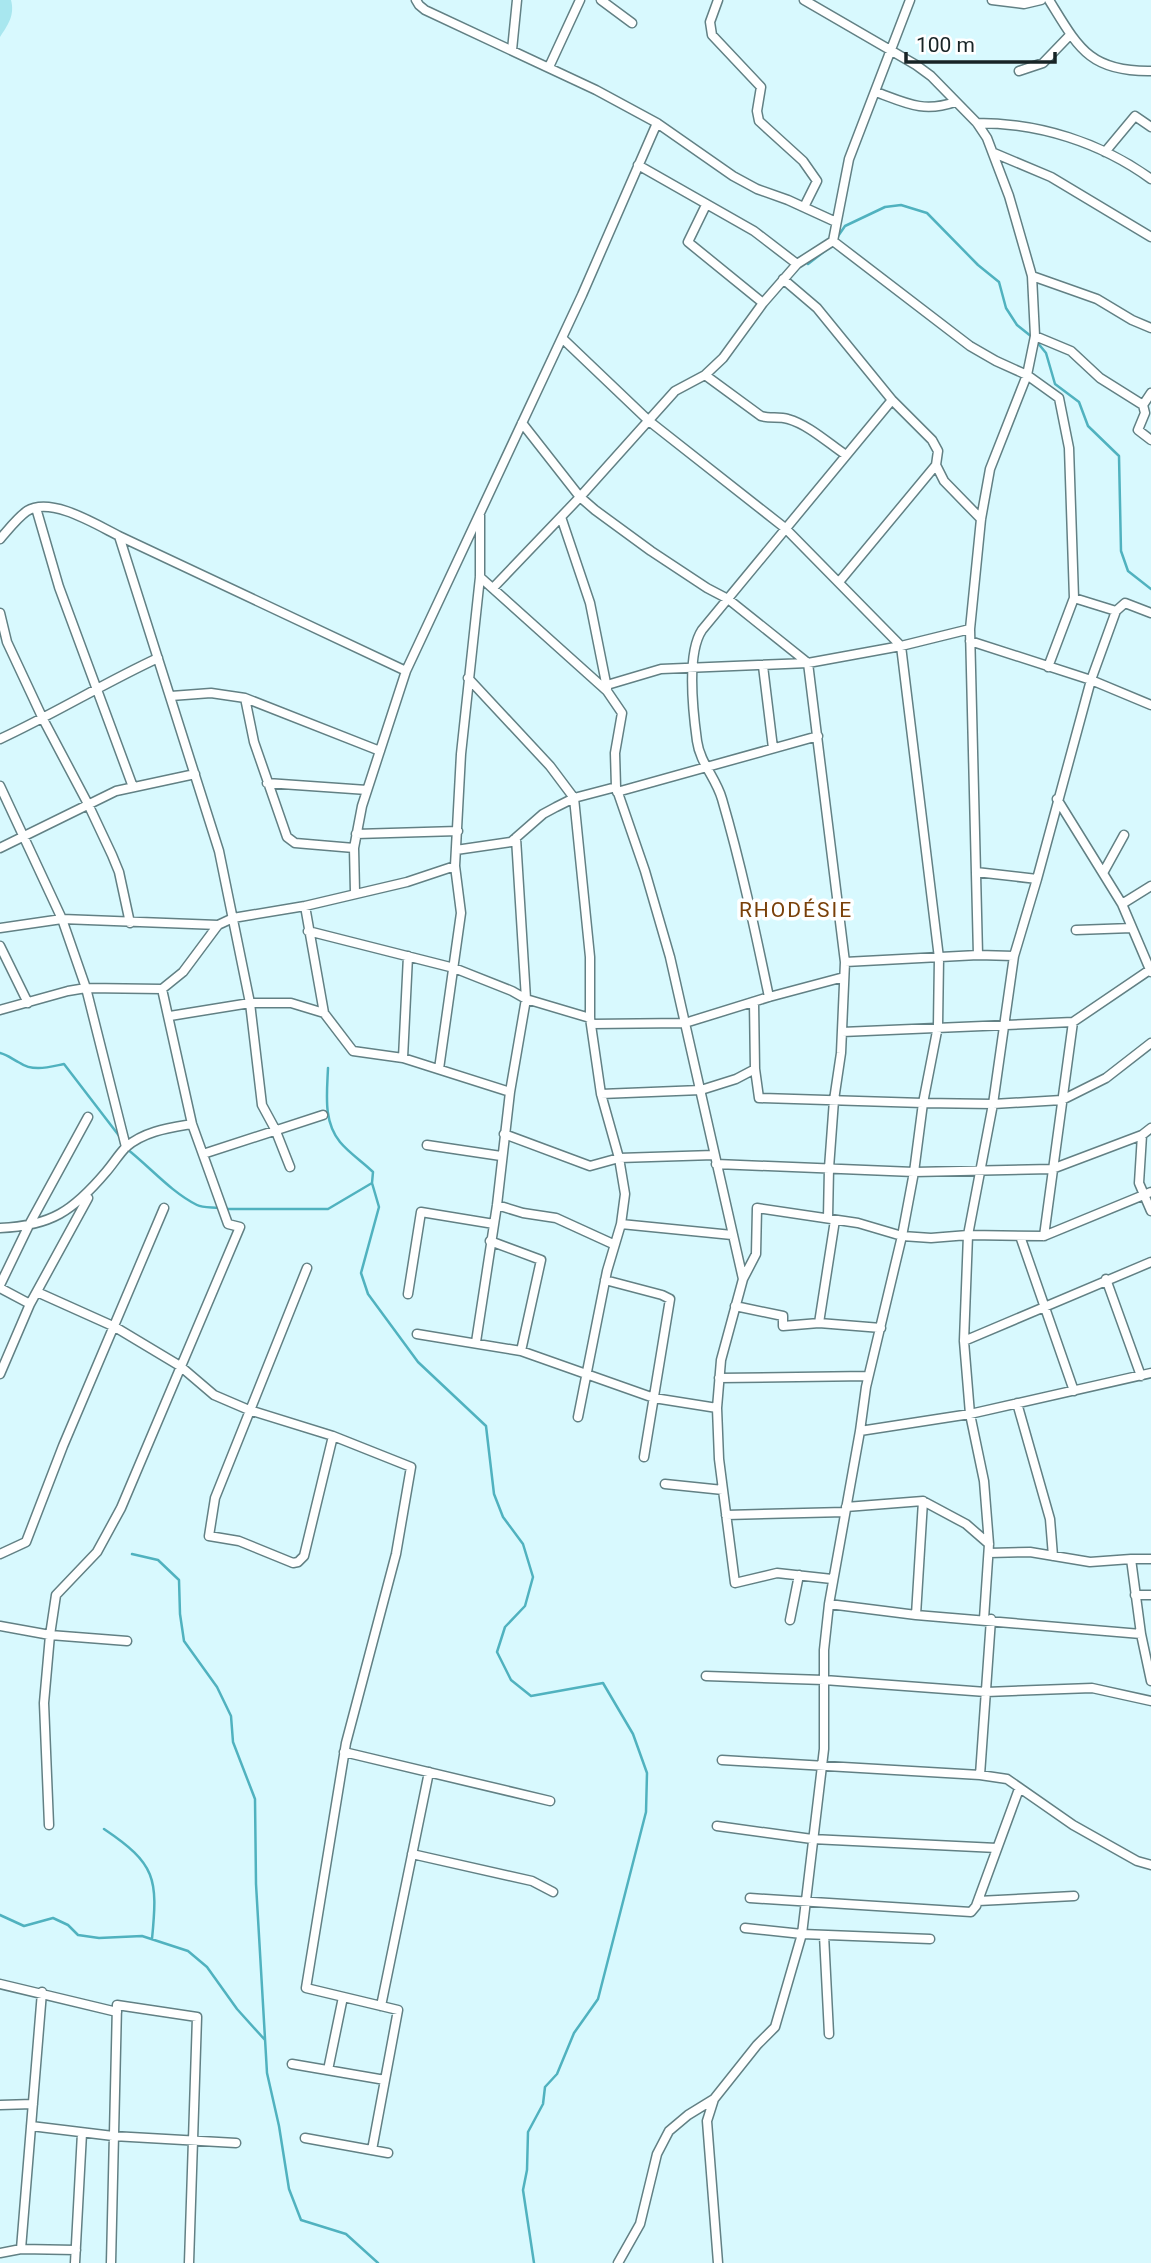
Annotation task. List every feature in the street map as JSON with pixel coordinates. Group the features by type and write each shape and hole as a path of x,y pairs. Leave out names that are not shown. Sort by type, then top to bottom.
{"street":[{"path":"416,0 425,10 549,68 657,123 733,176 757,189 836,222"},
{"path":"512,50 517,0"},
{"path":"549,68 580,0"},
{"path":"601,0 632,23"},
{"path":"718,0 710,22 712,35 761,87 757,116 763,126 803,160 817,181 804,207"},
{"path":"804,0 916,65 931,76 977,123 994,153 1032,276 1035,336 1027,375 990,469 981,519 970,629 978,955"},
{"path":"493,588 580,497 675,391 705,375 723,358 763,303 797,264 833,241 849,159 910,0"},
{"path":"992,0 1024,4 1041,0"},
{"path":"1049,0 1082,50 1100,62 1127,72 1151,71"},
{"path":"1019,71 1043,63 1070,34"},
{"path":"876,92 923,108 939,108 955,102"},
{"path":"1105,152 1135,116 1151,127"},
{"path":"355,892 356,834 367,790 406,671 562,338 657,123"},
{"path":"977,123 1030,126 1087,144 1151,179"},
{"path":"994,153 1051,177 1151,237"},
{"path":"638,165 754,231 797,264"},
{"path":"706,205 688,242 763,303"},
{"path":"833,241 970,346 1027,375 1055,394 1062,405 1069,448 1074,598 1048,667"},
{"path":"1032,276 1097,299 1151,328"},
{"path":"783,279 817,308 892,400 936,445 938,451 936,465 839,582"},
{"path":"1035,336 1071,351 1100,378 1143,405 1145,413 1138,430 1151,440"},
{"path":"562,338 649,421 785,528 901,646 939,958 938,1026 923,1104 914,1172 902,1236 868,1376 828,1604 824,1650 824,1749 802,1934 775,2027 714,2099 669,2131 657,2154 640,2224 618,2263"},
{"path":"705,375 761,416 797,422 846,455"},
{"path":"1143,405 1151,393"},
{"path":"769,997 723,802 717,782 701,757 697,741 692,667 698,636 892,400"},
{"path":"522,423 580,497 650,551 706,588 728,599 808,663 845,962 842,1032 829,1168 831,1219 819,1323"},
{"path":"936,465 947,485 981,519"},
{"path":"0,539 27,511 51,506 406,671"},
{"path":"36,508 59,587 133,787"},
{"path":"439,1069 461,913 455,866 461,754 480,577 480,512"},
{"path":"561,517 590,603 607,688"},
{"path":"119,536 172,696 219,851 250,1003 262,1105 290,1167"},
{"path":"480,577 607,688 622,713 615,753 617,789 667,944 743,1279"},
{"path":"1074,598 1116,611"},
{"path":"980,1775 986,1692 989,1549 984,1481 970,1414 964,1341 968,1235 993,1104 1014,956 1091,680 1116,611 1125,603 1151,612"},
{"path":"0,613 7,642 119,872 130,923"},
{"path":"607,688 645,673 692,667 808,663 901,646 970,629"},
{"path":"970,641 1091,680 1151,705"},
{"path":"0,739 43,719 105,682 158,658"},
{"path":"763,666 773,748"},
{"path":"468,678 550,766 574,798 590,957 590,1021 601,1094 619,1158 625,1194 621,1224 613,1244 578,1417"},
{"path":"172,696 211,693 244,698 380,751"},
{"path":"244,698 267,783 289,839 295,843 355,848"},
{"path":"456,850 511,842 543,814 574,798 707,768 818,736"},
{"path":"0,848 116,791 195,774"},
{"path":"267,783 367,790"},
{"path":"0,786 62,919 86,988 126,1147"},
{"path":"842,1032 1073,1022 1151,970 1122,904 1058,799"},
{"path":"356,834 458,831"},
{"path":"1102,873 1124,835"},
{"path":"475,1342 497,1205 510,1092 526,999 516,838"},
{"path":"0,928 62,919 218,925 233,918 407,882 455,866"},
{"path":"976,872 1037,879"},
{"path":"1122,904 1151,886"},
{"path":"305,905 324,1013 353,1051 403,1058 510,1092"},
{"path":"0,1010 86,988 162,989 183,972 218,925"},
{"path":"1076,930 1132,928"},
{"path":"308,931 454,968 526,999 590,1021 685,1023 844,977"},
{"path":"0,946 28,1003"},
{"path":"845,962 978,955 1014,956"},
{"path":"403,1058 408,956"},
{"path":"49,1825 44,1703 56,1595 97,1552 121,1508 240,1227 228,1224 192,1124 162,989"},
{"path":"754,1002 755,1069 759,1098 923,1104 1062,1100 1106,1078 1151,1043"},
{"path":"170,1016 250,1003 291,1003 324,1013"},
{"path":"1044,1236 1073,1022"},
{"path":"601,1094 701,1090 736,1079 755,1069"},
{"path":"203,1154 323,1115"},
{"path":"30,1304 0,1287 29,1225 88,1117"},
{"path":"0,1228 29,1225 50,1219 72,1207 94,1186 126,1147 143,1136 163,1129 192,1124"},
{"path":"504,1134 590,1166 619,1158 715,1160 914,1172 1052,1169 1142,1135 1151,1128"},
{"path":"1142,1135 1139,1183 1147,1194 1151,1211"},
{"path":"427,1145 501,1156"},
{"path":"0,1374 30,1304 94,1186"},
{"path":"832,1579 777,1573 735,1583 719,1459 717,1408 721,1360 735,1306 743,1279 757,1254 757,1208 858,1223 902,1236 1044,1236 1147,1194"},
{"path":"497,1205 523,1213 556,1218 613,1244"},
{"path":"0,1554 26,1542 63,1446 164,1208"},
{"path":"408,1294 421,1212 494,1224"},
{"path":"621,1224 732,1235"},
{"path":"1020,1236 1074,1391"},
{"path":"491,1241 541,1260 521,1351"},
{"path":"964,1341 1151,1262"},
{"path":"307,1268 215,1498 209,1536 239,1541 293,1563 298,1562 304,1556 333,1436"},
{"path":"860,1431 970,1414 1148,1375 1106,1279"},
{"path":"605,1280 670,1299 644,1457"},
{"path":"37,1292 115,1327 180,1366 214,1395 249,1410 333,1436 411,1467 396,1554 344,1752 306,1989 398,2010 372,2150"},
{"path":"735,1306 783,1316 783,1325 819,1323 881,1328"},
{"path":"417,1334 521,1351 654,1398 717,1408"},
{"path":"719,1378 868,1376"},
{"path":"1017,1403 1050,1519 1053,1556"},
{"path":"665,1485 723,1490"},
{"path":"726,1515 846,1509 923,1501 966,1524 989,1549 1030,1552 1090,1562 1151,1559"},
{"path":"916,1615 923,1501"},
{"path":"1131,1559 1141,1634 1151,1681"},
{"path":"790,1620 799,1576"},
{"path":"1135,1595 1151,1595"},
{"path":"828,1604 916,1615 1141,1634"},
{"path":"0,1626 50,1635 127,1641"},
{"path":"706,1676 824,1680 986,1692 1092,1688 1151,1701"},
{"path":"344,1752 550,1801"},
{"path":"722,1760 980,1775 1007,1779 1019,1790 1073,1825 1151,1866"},
{"path":"382,2006 429,1772"},
{"path":"750,1898 968,1913 974,1910 1019,1790"},
{"path":"717,1826 812,1839 997,1848"},
{"path":"412,1854 532,1881 553,1892"},
{"path":"978,1900 1074,1896"},
{"path":"745,1928 802,1934 930,1939"},
{"path":"824,1935 829,2034"},
{"path":"0,1984 117,2012"},
{"path":"12,2263 17,2250 31,2126 42,1992"},
{"path":"328,2070 343,1997"},
{"path":"111,2263 117,2005 197,2017 190,2263"},
{"path":"292,2064 385,2080"},
{"path":"714,2099 707,2121 718,2263"},
{"path":"0,2105 33,2104"},
{"path":"31,2126 113,2136 236,2143"},
{"path":"75,2263 82,2133"},
{"path":"305,2138 388,2153"},
{"path":"0,2253 17,2250 76,2249"}],"shaded area":[{"path":"0,0 11,0 12,10 0,37"}],"waterway":[{"path":"836,239 845,226 885,207 901,205 927,213 978,265 999,282 1006,308 1017,325 1032,337"},
{"path":"808,264 830,247"},
{"path":"1037,342 1046,353 1055,384 1079,402 1088,426 1119,456 1121,551 1128,571 1151,589"},
{"path":"0,1053 30,1067 64,1064 120,1137"},
{"path":"328,1068 327,1107 331,1125 344,1146 373,1172 372,1183 379,1207 361,1273 368,1294 418,1362 486,1426 494,1494 503,1517 523,1544 533,1577 525,1606 505,1627 497,1652 511,1680 531,1696 603,1683 633,1734 647,1773 646,1812 598,1999 574,2033 557,2074 545,2087 543,2104 528,2132 527,2170 523,2190 534,2263"},
{"path":"127,1149 187,1200 199,1206 219,1208"},
{"path":"226,1209 328,1209 372,1183"},
{"path":"132,1554 158,1560 179,1580 184,1641 217,1687 231,1716 233,1742 255,1799 256,1884 267,2073 289,2189 301,2220 346,2234 378,2263"},
{"path":"104,1829 134,1852 150,1874 154,1901 152,1939"},
{"path":"0,1915 24,1926 53,1918 68,1925 78,1935 99,1938 142,1936 188,1951 207,1967 237,2009 265,2040"}],"district":[{"name":"RHODÉSIE","path":"796,910"}]}
